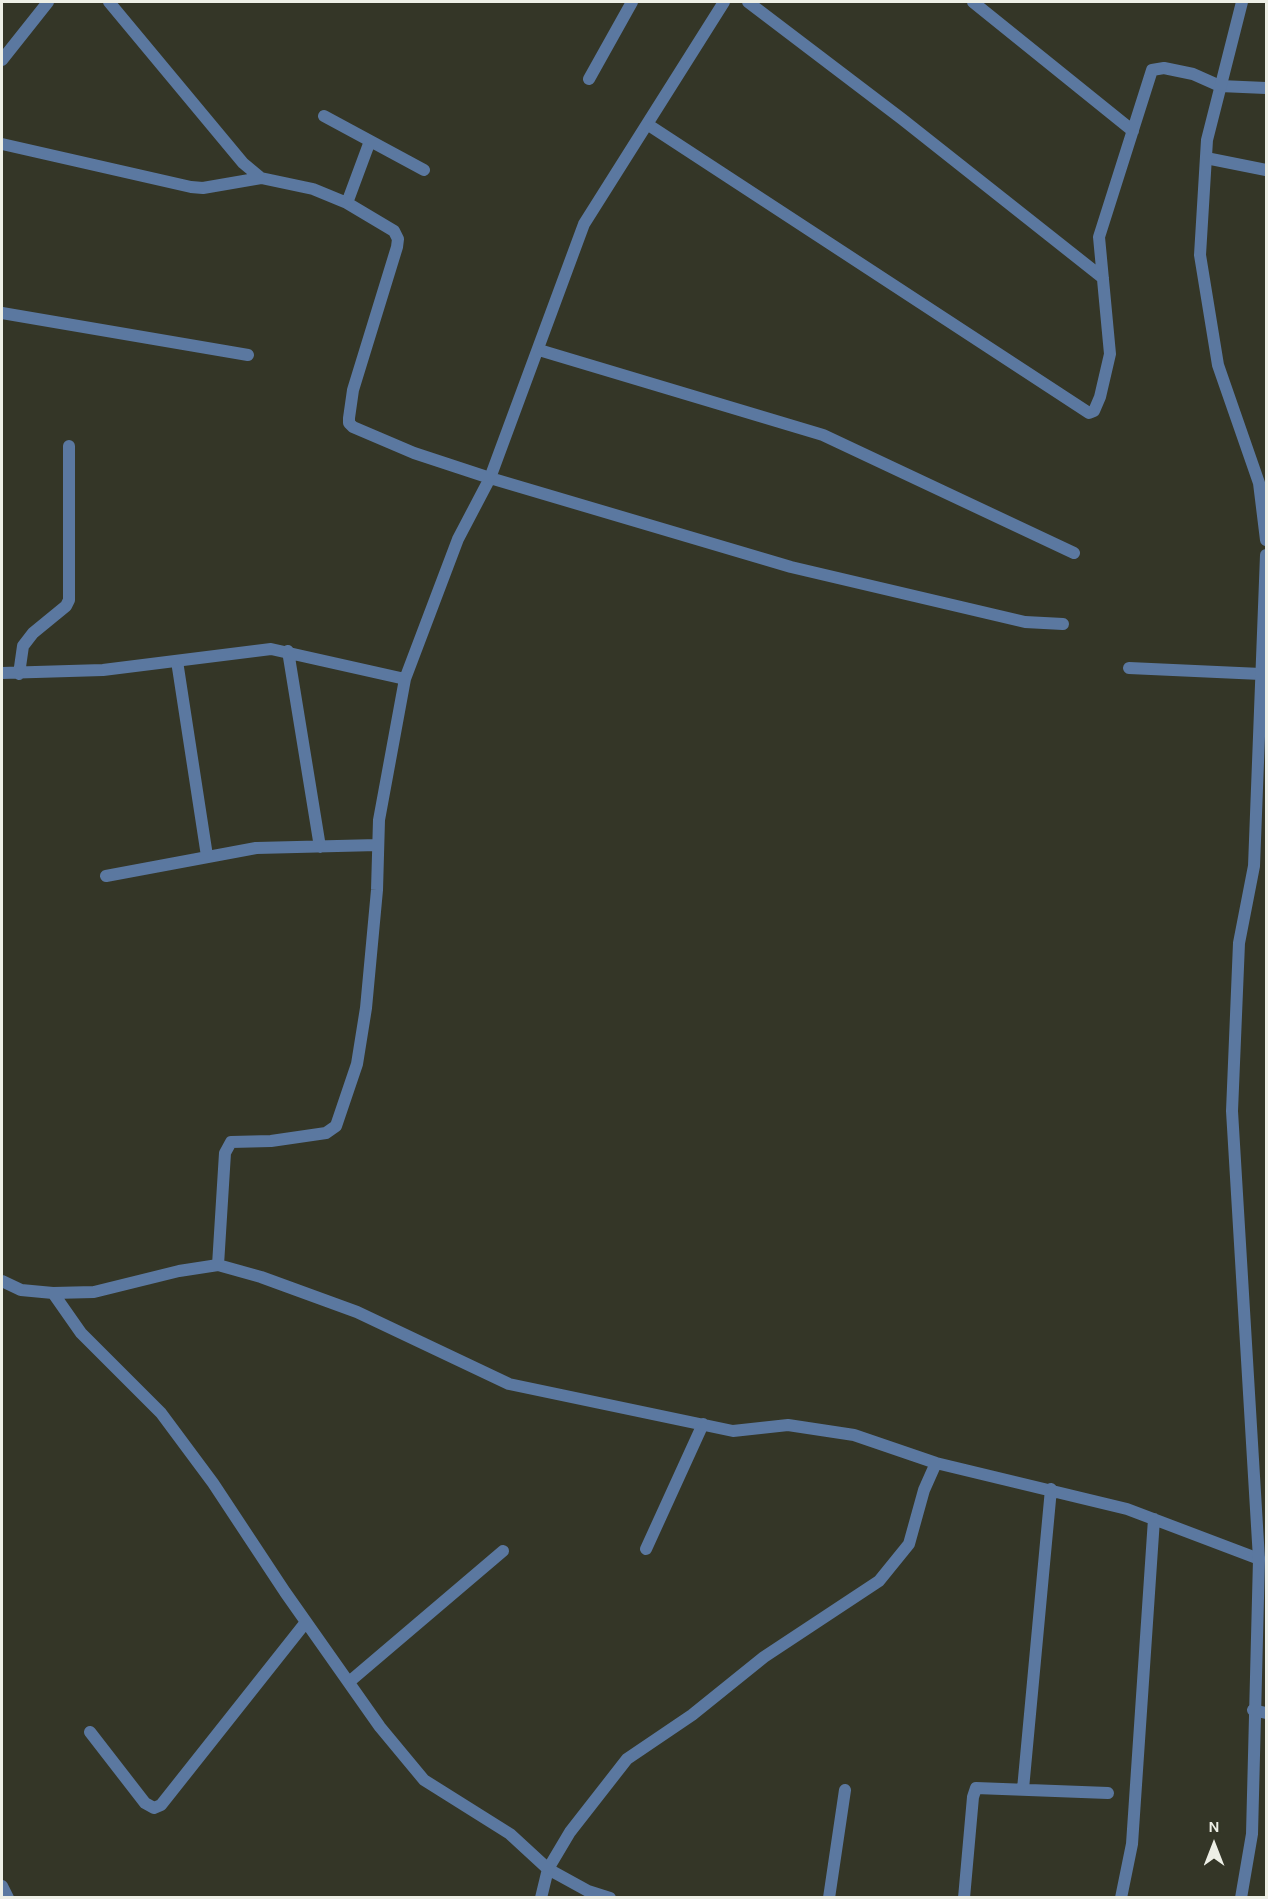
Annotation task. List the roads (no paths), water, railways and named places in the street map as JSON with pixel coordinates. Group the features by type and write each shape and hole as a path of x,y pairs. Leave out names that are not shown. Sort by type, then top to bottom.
{"street":[{"path":"2,60 48,2"},
{"path":"109,2 243,163 261,178"},
{"path":"589,79 632,2"},
{"path":"218,1265 225,1153 231,1142 271,1141 326,1133 336,1126 357,1064 366,1008 377,890 379,820 405,679 458,539 490,478 584,224 724,2"},
{"path":"748,2 902,118 1103,278"},
{"path":"974,2 1133,131"},
{"path":"1242,2 1207,140 1200,255 1218,365 1259,483 1266,540"},
{"path":"647,124 1089,413 1094,411 1100,397 1110,354 1099,237 1152,70 1164,68 1193,74 1220,86 1266,88"},
{"path":"324,116 424,170"},
{"path":"347,203 370,141"},
{"path":"2,144 203,189 261,178 313,189 347,203 388,226 398,239 353,390 349,423 414,453 490,478 791,567 1025,621 1063,624"},
{"path":"1206,158 1266,170"},
{"path":"2,313 248,355"},
{"path":"539,350 823,435 1074,553"},
{"path":"19,674 23,646 33,633 66,606 69,600 69,446"},
{"path":"1241,1898 1252,1834 1259,1559 1232,1111 1239,942 1254,866 1262,778 1261,674 1266,555"},
{"path":"2,673 103,670 271,649 405,679"},
{"path":"288,651 320,847"},
{"path":"177,661 207,856"},
{"path":"1129,668 1261,674"},
{"path":"106,876 256,848 378,845"},
{"path":"2,1281 21,1290 53,1293 94,1292 179,1271 218,1265 357,1312 509,1384 733,1431 788,1425 854,1435 936,1463 1127,1509 1259,1559"},
{"path":"53,1293 81,1333 161,1413 213,1483 380,1727 424,1780 510,1834 548,1869 588,1891 610,1898"},
{"path":"646,1549 703,1424"},
{"path":"541,1898 548,1869 570,1832 627,1759 692,1715 764,1657 879,1581 909,1544 924,1490 936,1463"},
{"path":"1023,1789 1051,1489"},
{"path":"1121,1898 1132,1844 1154,1519"},
{"path":"349,1682 503,1551"},
{"path":"90,1732 145,1803 154,1808 161,1805 306,1622"},
{"path":"1254,1710 1266,1713"},
{"path":"964,1898 973,1797 976,1788 1108,1793"},
{"path":"829,1898 845,1790"},
{"path":"2,1886 8,1898"}]}
